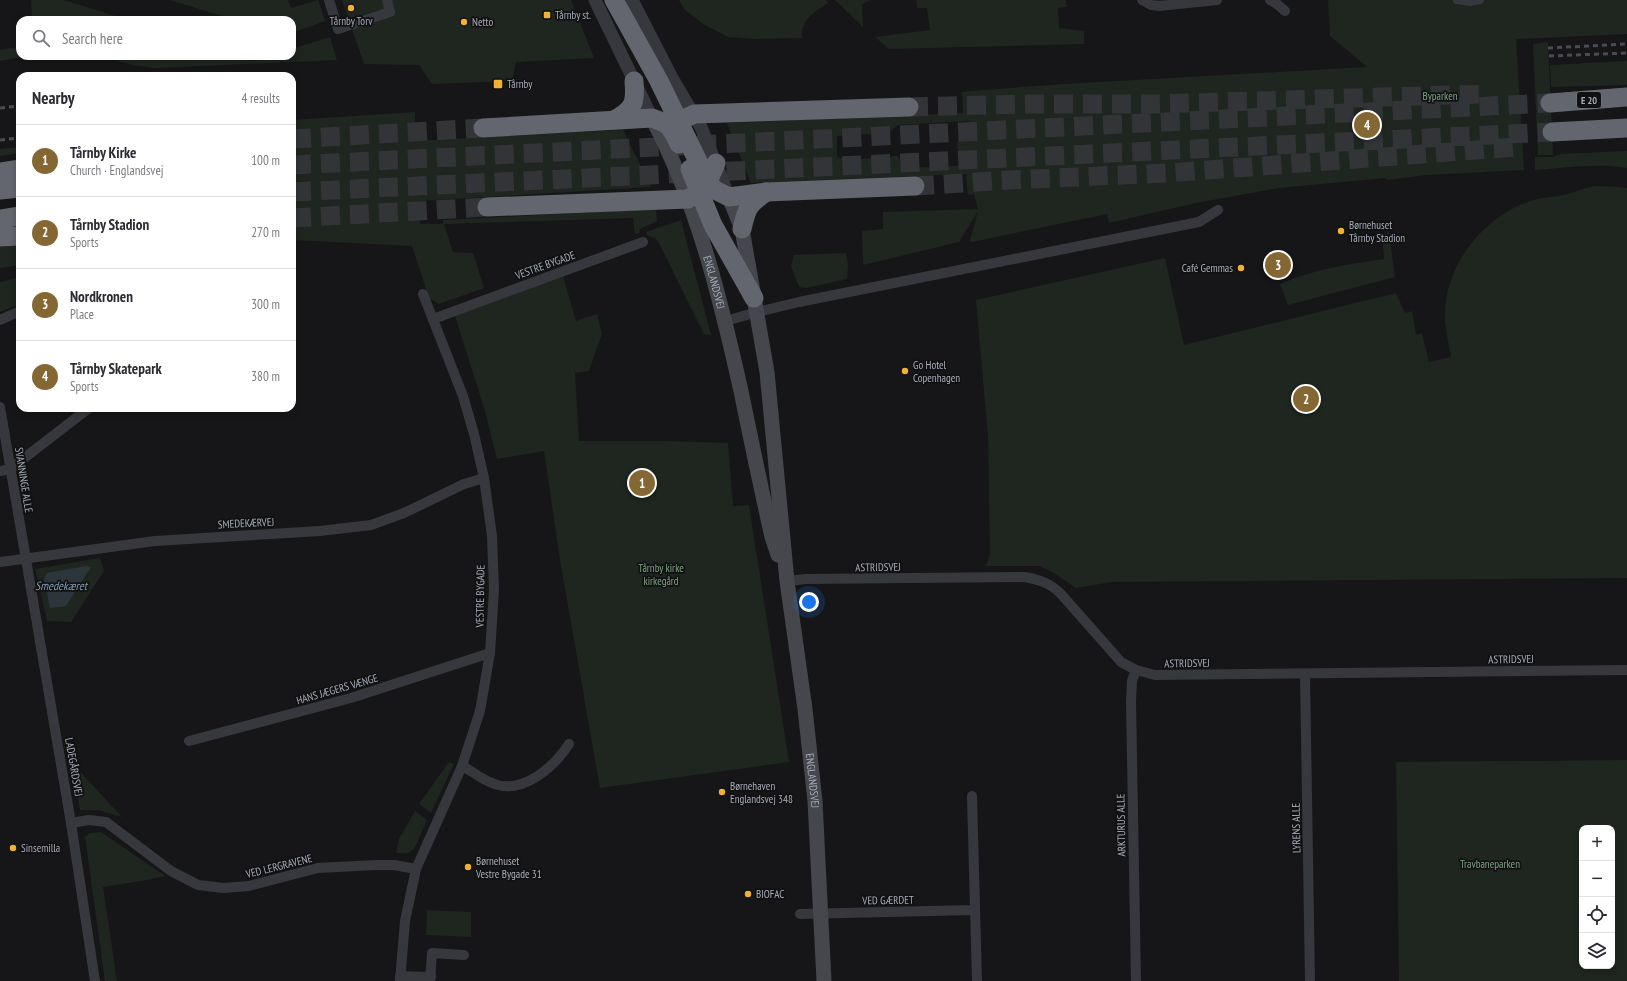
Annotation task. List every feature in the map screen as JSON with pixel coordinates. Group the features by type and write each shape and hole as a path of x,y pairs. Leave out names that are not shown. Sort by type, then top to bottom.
{"highway":[{"path":"614,0 659,81 678,127 698,191 713,225 756,305"},
{"path":"614,120 624,115 632,106 636,98 634,81"},
{"name":"E 20","path":"1550,98 1620,98"},
{"path":"483,128 652,118 678,127 909,107"},
{"path":"1627,128 1552,138 1627,139"},
{"path":"698,191 716,164"},
{"path":"0,172 16,170"},
{"path":"487,207 715,190 729,197 766,192 915,186"},
{"path":"0,190 16,188"},
{"path":"742,229 745,212 751,203 766,192"},
{"path":"0,219 16,217"},
{"path":"0,237 16,236"}],"main road":[{"name":"ENGLANDSVEJ","path":"678,127 698,191 706,251 726,321 772,536 787,581"},
{"name":"ENGLANDSVEJ","path":"729,197 742,229 767,372 787,581 805,709 814,801 824,981"}],"street":[{"path":"329,0 338,29 390,12 387,0"},
{"path":"594,0 652,118"},
{"name":"ENGLANDSVEJ","path":"632,0 672,78 678,127 716,164 729,197"},
{"path":"1142,0 1151,5 1159,6 1217,0"},
{"path":"1270,0 1278,4 1285,11"},
{"path":"1457,0 1470,2 1480,0"},
{"path":"726,321 756,305 799,302 1199,222 1218,210"},
{"name":"VESTRE BYGADE","path":"433,318 643,242"},
{"name":"VESTRE BYGADE","path":"400,978 405,921 416,869 462,766 480,711 490,653 494,590 493,543 484,478 463,396 423,294"},
{"path":"0,320 16,313"},
{"name":"SVANNINGE ALLE","path":"0,407 5,470 25,557"},
{"path":"5,470 84,412"},
{"name":"SMEDEKÆRVEJ","path":"0,562 25,557 155,541 320,531 371,525 404,514 464,484 484,478"},
{"name":"LADEGÅRDSVEJ","path":"25,557 71,823 95,981"},
{"name":"ASTRIDSVEJ","path":"787,581 806,579 1025,577 1041,580 1052,585 1061,594 1121,662 1136,670 1155,675 1627,670"},
{"name":"HANS JÆGERS VÆNGE","path":"189,741 351,698 490,653"},
{"name":"ARKTURUS ALLE","path":"1136,670 1132,681 1131,701 1136,981"},
{"name":"LYRENS ALLE","path":"1305,674 1310,981"},
{"path":"462,766 492,783 505,786 518,785 532,779 545,770 561,756 569,744"},
{"path":"972,796 977,981"},
{"name":"VED LERGRAVENE","path":"71,823 89,820 106,822 171,871 198,884 222,888 249,886 318,868 394,865 416,869"},
{"name":"VED GÆRDET","path":"800,914 975,910"},
{"path":"400,978 430,979 432,953 464,955"}],"green space":[{"path":"31,0 64,0 115,16 32,16"},
{"path":"170,0 288,0 291,8 318,0 325,21 296,32 296,16 222,16"},
{"path":"342,0 571,0 594,58 516,62 512,81 432,84 419,65 364,64"},
{"path":"679,0 825,0 828,3 809,17 803,26 802,38 756,39 728,37 703,24 684,9"},
{"path":"835,0 870,0 862,4 863,27"},
{"path":"916,0 1066,0 1067,7 1058,8 1059,28 1084,31 1084,44 889,49 875,37 930,30 927,8 917,8"},
{"name":"Byparken","path":"1328,0 1627,0 1627,34 1516,39 1524,170 1426,175 1388,180 1386,178 1279,188 1196,203 1109,223 1107,214 972,242 970,241 978,211 959,242 863,265 862,231 883,229 883,212 978,209 974,194 968,195 966,174 751,183 727,123 963,113 962,92 971,91 1064,84 1367,67 1330,36","holes":["969,121 969,129 964,132 957,145 960,153 971,158 972,165 909,168 897,156 846,160 837,157 837,136 889,133 898,125"]},
{"path":"330,37 337,60 155,68 133,65 115,60 296,60 296,48"},
{"path":"1548,42 1553,155 1538,155 1533,44"},
{"path":"16,49 16,58 0,61 0,50"},
{"path":"1627,61 1627,85 1551,87 1550,65"},
{"path":"415,112 415,141 623,130 651,187 420,201 420,224 443,224 443,220 656,209 657,221 640,229 639,233 635,234 633,218 444,224 453,252 473,253 484,288 439,304 429,298 412,246 296,240 296,120"},
{"path":"16,147 16,154 0,156 0,149"},
{"path":"1627,151 1627,168 1592,166 1535,170 1535,157 1553,157 1560,154"},
{"path":"1593,186 1627,188 1627,578 1112,582 1076,588 1054,573 1040,566 986,566 990,554 988,436 976,300 1165,258 1184,345 1396,293 1405,313 1412,311 1416,335 1422,333 1429,362 1451,357 1445,321 1446,301 1451,281 1459,262 1470,245 1484,229 1500,216 1518,206 1537,199 1564,195"},
{"path":"681,220 711,335 704,334 659,243 655,238 647,235 646,232"},
{"path":"1389,233 1395,277 1288,305 1280,284 1306,274 1345,265 1384,259 1382,235"},
{"path":"16,245 16,266 0,268 0,247"},
{"path":"846,253 848,264 847,279 806,288 799,287 791,266 794,255"},
{"name":"Tårnby kirke kirkegård","path":"563,276 576,321 597,314 602,334 589,371 575,373 579,441 728,443 733,506 749,505 789,762 600,788 560,560 544,451 497,459 485,411 455,316"},
{"path":"16,278 16,306 0,312 0,282"},
{"path":"100,558 104,571 71,622 47,621 35,569"},
{"name":"Travbaneparken","path":"1627,760 1627,981 1399,981 1396,762"},
{"path":"449,762 454,764 431,813 419,804"},
{"path":"73,764 122,817 98,810 80,810"},
{"path":"415,811 427,820 414,849 408,853 396,853 399,839"},
{"path":"101,832 165,876 103,887 117,981 105,981 85,837 90,833"},
{"path":"427,910 471,912 471,937 426,935"}],"water":[{"name":"Smedekæret","path":"86,566 91,567 66,606 50,608 44,579 47,573"}],"tunnel":[{"path":"909,107 1030,104 1154,104 1483,94"},
{"path":"296,165 1550,103"},
{"path":"296,139 483,128"},
{"path":"296,192 1552,132"},
{"path":"915,186 1008,180 1167,173 1517,147"},
{"path":"296,218 487,207"}],"railway":[{"path":"1548,48 1627,44"},
{"path":"1549,56 1627,53"},
{"path":"0,108 16,106"},
{"path":"0,140 16,138"}],"place":[{"name":"Tårnby Torv","path":"351,8"},
{"name":"Tårnby st.","path":"547,15"},
{"name":"Netto","path":"464,22"},
{"name":"Tårnby","path":"498,84"},
{"name":"Tårnby Skatepark","path":"1367,125"},
{"name":"Børnehuset Tårnby Stadion","path":"1341,231"},
{"name":"Nordkronen","path":"1278,265"},
{"name":"Café Gemmas","path":"1241,268"},
{"name":"Go Hotel Copenhagen","path":"905,371"},
{"name":"Tårnby Stadion","path":"1306,399"},
{"name":"Tårnby Kirke","path":"642,483"},
{"name":"Børnehaven Englandsvej 348","path":"722,792"},
{"name":"Sinsemilla","path":"13,848"},
{"name":"Børnehuset Vestre Bygade 31","path":"468,867"},
{"name":"BIOFAC","path":"748,894"}]}
